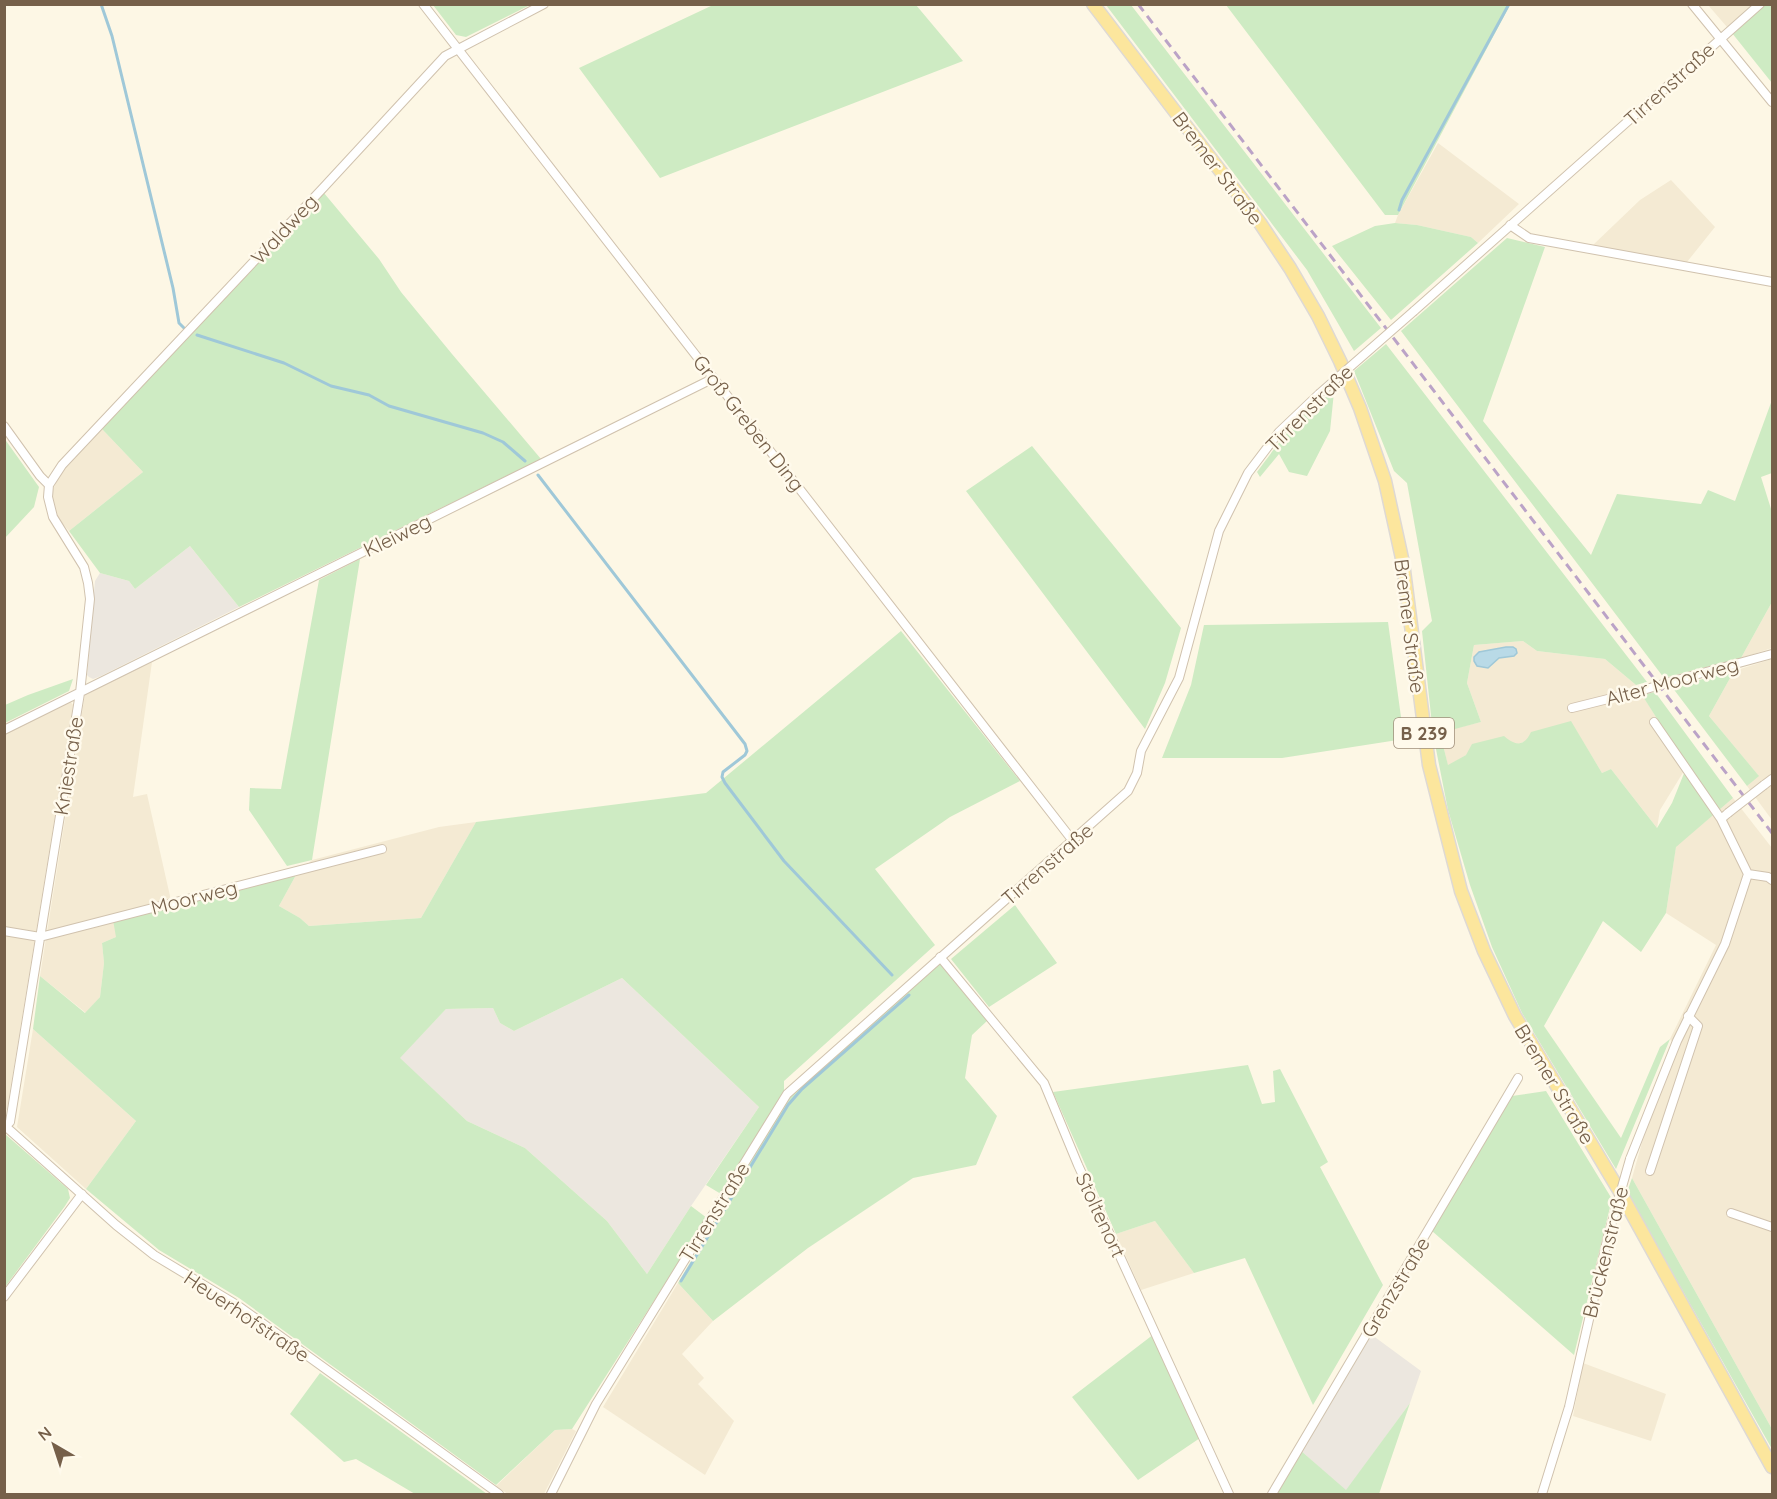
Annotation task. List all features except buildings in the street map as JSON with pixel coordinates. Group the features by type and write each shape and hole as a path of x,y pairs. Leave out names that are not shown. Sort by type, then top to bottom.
{"main road":[{"name":"Bremer Straße","path":"1094,4 1260,223 1318,316 1340,361 1360,408 1385,481 1403,563 1429,765 1461,891 1484,951 1515,1016 1620,1192 1773,1467"}],"street":[{"name":"Groß Greben Ding","path":"423,4 1073,842"},
{"name":"Waldweg","path":"49,485 62,465 445,56 544,4"},
{"path":"1692,4 1773,102"},
{"name":"Tirrenstraße","path":"551,1494 596,1404 787,1094 1073,842 1133,784 1141,750 1179,678 1219,531 1248,473 1279,432 1760,4"},
{"path":"1510,225 1529,238 1773,282"},
{"name":"Kleiweg","path":"4,730 714,378"},
{"path":"4,426 49,485"},
{"name":"Kniestraße","path":"5,1125 10,1122 80,693 90,599 84,567 53,517 48,497 49,485"},
{"name":"Alter Moorweg","path":"1572,708 1773,654"},
{"path":"1654,722 1721,819 1748,874 1773,880"},
{"path":"1721,819 1773,779"},
{"name":"Moorweg","path":"4,931 40,937 382,849"},
{"name":"Brückenstraße","path":"1542,1494 1569,1407 1608,1236 1630,1159 1688,1016 1725,944 1748,874"},
{"name":"Stoltenort","path":"940,957 1044,1083 1078,1165 1229,1494"},
{"name":"Brückenstraße","path":"1650,1171 1698,1026 1688,1016"},
{"name":"Grenzstraße","path":"1272,1494 1518,1078"},
{"name":"Heuerhofstraße","path":"5,1125 116,1225 154,1255 237,1305 499,1494"},
{"path":"4,1297 82,1194"},
{"path":"1731,1213 1773,1227"}],"shaded area":[{"path":"1708,5 1754,5 1727,27"},
{"path":"1438,143 1519,204 1478,243 1471,237 1417,225 1395,223"},
{"path":"1671,180 1715,227 1687,262 1592,246 1640,200"},
{"path":"102,429 143,472 69,531 56,516 51,494 61,472"},
{"path":"190,546 239,607 101,676 93,679 89,677 87,675 95,581 100,573 129,581 135,589"},
{"path":"1772,602 1772,648 1741,658"},
{"path":"1523,641 1537,651 1605,659 1636,685 1687,766 1660,810 1657,828 1611,769 1602,773 1571,722 1519,744 1512,743 1466,755 1448,766 1440,732 1481,722 1467,683 1474,645"},
{"path":"1772,659 1772,820 1747,786 1758,775 1709,716 1734,671"},
{"path":"152,662 133,797 147,794 172,905 102,943 104,963 100,997 86,1013 40,976 85,694"},
{"path":"70,701 73,705 5,1111 5,734"},
{"path":"1733,798 1772,848 1772,1429 1632,1178 1649,1118 1677,1050 1670,1039 1716,945 1666,913 1676,846"},
{"path":"476,822 421,918 309,926 279,906 296,875 312,860 439,827"},
{"path":"622,978 759,1107 647,1274 607,1221 525,1148 467,1121 399,1058 446,1009 493,1008 500,1023 514,1031"},
{"path":"33,1029 136,1121 86,1189 17,1127"},
{"path":"1155,1221 1194,1273 1141,1290 1116,1234"},
{"path":"678,1283 713,1321 682,1354 704,1378 698,1384 734,1421 705,1475 603,1407"},
{"path":"1372,1335 1421,1371 1410,1403 1346,1491 1300,1450 1325,1406"},
{"path":"1583,1363 1666,1394 1651,1441 1573,1416"},
{"path":"572,1429 576,1431 544,1494 508,1494 496,1486 555,1430"}],"green space":[{"path":"433,5 530,5 466,37 456,35"},
{"path":"713,5 916,5 963,61 660,178 579,68"},
{"path":"1106,5 1131,5 1381,328 1354,351 1307,270"},
{"path":"1226,5 1510,5 1398,215 1385,215"},
{"path":"1765,5 1772,5 1772,83 1732,33"},
{"path":"324,193 379,259 401,292 541,459 239,607 190,546 135,589 129,581 100,573 69,531 143,472 102,429"},
{"path":"1395,223 1417,225 1471,237 1478,243 1391,320 1332,246 1375,226"},
{"path":"1507,238 1545,247 1483,421 1591,555 1617,494 1701,504 1708,490 1735,501 1772,400 1772,473 1761,477 1772,512 1772,602 1741,658 1664,678 1401,331"},
{"path":"1386,344 1647,682 1636,685 1605,659 1537,651 1523,641 1474,645 1467,683 1481,722 1440,733 1448,765 1466,755 1472,744 1504,736 1512,742 1519,743 1526,740 1531,732 1571,721 1602,773 1611,769 1657,828 1672,803 1687,766 1642,695 1655,692 1733,798 1676,847 1666,913 1641,952 1603,921 1544,1026 1621,1138 1660,1047 1670,1039 1616,1169 1522,1013 1492,947 1470,885 1448,810 1433,734 1422,631 1432,621 1407,483 1394,471 1354,371"},
{"path":"1334,392 1330,431 1307,476 1289,472 1279,454 1260,477 1257,472 1292,428 1312,407"},
{"path":"4,438 39,487 34,507 5,538"},
{"path":"1032,446 1181,628 1165,683 1145,729 966,491"},
{"path":"360,559 312,860 287,866 249,810 250,788 281,789 319,580"},
{"path":"1388,622 1404,739 1282,758 1162,758 1191,685 1204,625"},
{"path":"901,631 1020,781 950,817 875,869 935,945 784,1081 784,1091 721,1194 706,1185 759,1107 622,978 514,1031 500,1023 493,1008 446,1009 400,1058 467,1121 525,1148 607,1221 647,1274 691,1206 707,1218 572,1429 555,1430 496,1485 239,1298 159,1250 86,1189 136,1121 33,1029 40,976 85,1013 100,997 104,963 102,943 116,937 113,920 296,875 279,906 309,926 421,918 476,822 706,793"},
{"path":"1734,671 1709,716 1759,776 1747,786 1672,687"},
{"path":"73,679 69,691 5,723 5,705"},
{"path":"1015,905 1057,963 989,1007 951,959"},
{"path":"939,962 987,1021 972,1035 965,1078 997,1116 976,1165 913,1178 808,1248 713,1321 678,1283 789,1097"},
{"path":"1248,1065 1262,1104 1275,1102 1273,1071 1280,1069 1328,1162 1320,1167 1383,1285 1313,1405 1245,1258 1194,1273 1155,1221 1116,1234 1053,1092"},
{"path":"1546,1091 1612,1199 1574,1355 1432,1231 1512,1096"},
{"path":"5,1134 68,1189 70,1198 5,1287"},
{"path":"1632,1178 1772,1429 1772,1449 1627,1192"},
{"path":"1154,1334 1200,1438 1138,1480 1072,1397"},
{"path":"320,1373 487,1494 415,1494 356,1459 344,1462 290,1414"},
{"path":"1410,1403 1379,1494 1275,1494 1300,1450 1346,1490"}],"water":[{"path":"1513,647 1517,653 1514,656 1499,658 1488,668 1477,666 1474,661 1474,657 1479,652"}],"waterway":[{"path":"101,4 112,36 173,288 179,323 184,328"},
{"path":"1399,210 1402,200 1509,4"},
{"path":"197,335 284,363 331,386 369,395 389,406 483,433 503,442 525,461"},
{"path":"538,475 745,744 747,751 745,755 723,772 722,777 725,783 784,861 892,975"},
{"path":"681,1281 788,1105 802,1089 909,995"}],"railway":[{"path":"1138,4 1772,833"}]}
